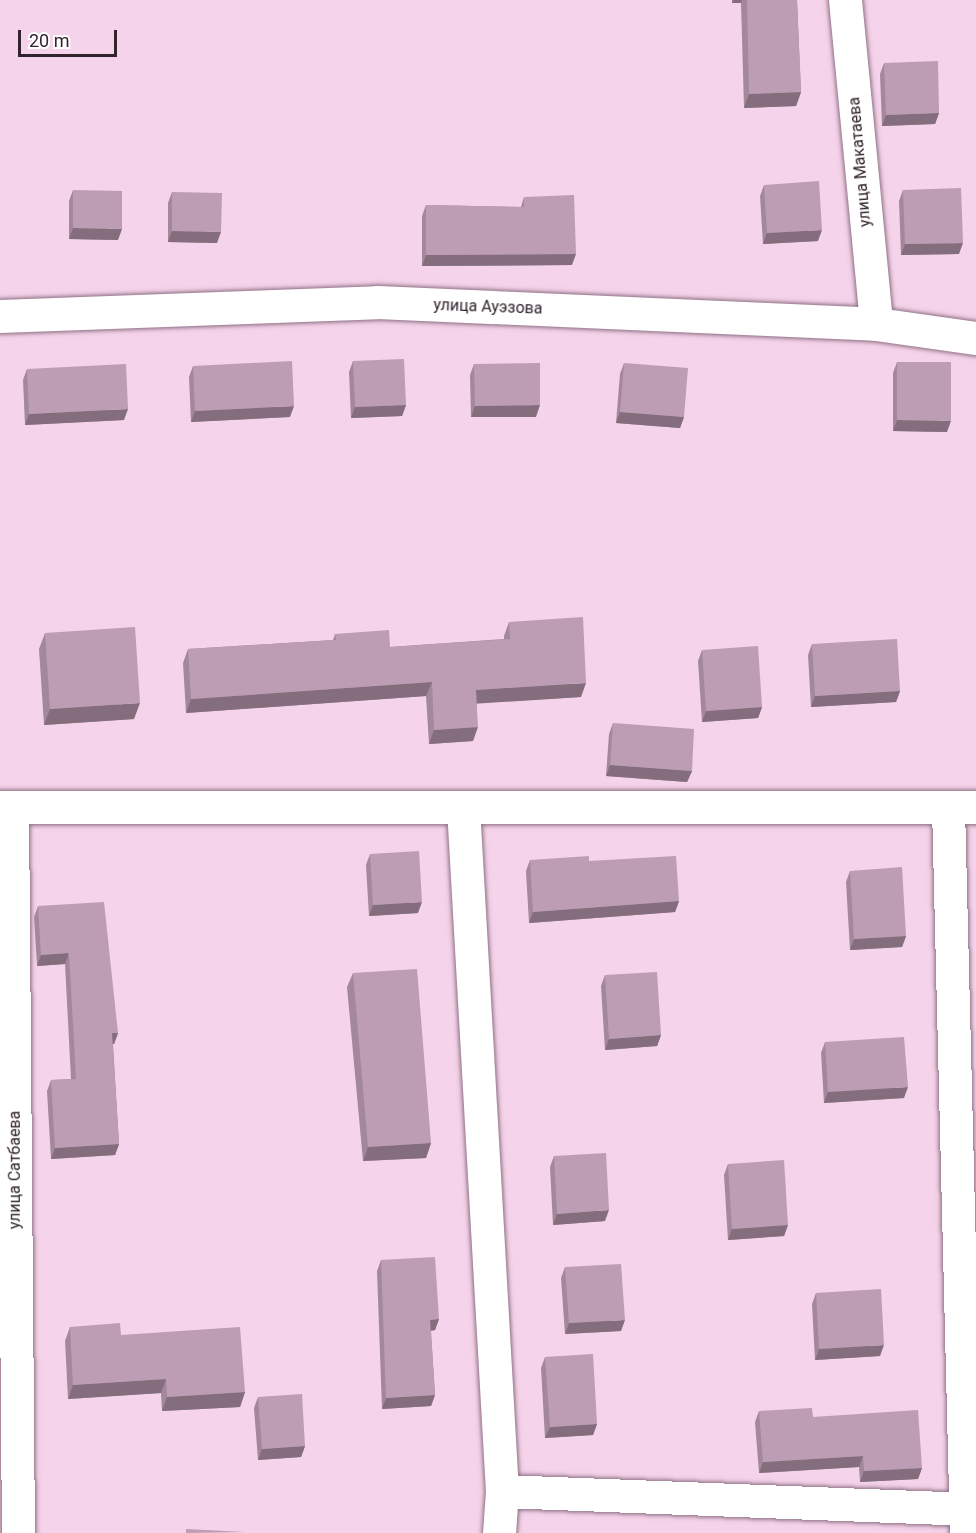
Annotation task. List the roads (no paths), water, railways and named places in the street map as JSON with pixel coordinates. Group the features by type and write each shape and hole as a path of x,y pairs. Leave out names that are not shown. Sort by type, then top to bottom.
{"street":[{"name":"улица Макатаева","path":"845,0 876,324"},
{"name":"улица Ауэзова","path":"0,316 376,302 876,324 976,338"},
{"path":"6,807 962,807 969,1517 502,1491"},
{"name":"улица Сатбаева","path":"6,807 18,1533"},
{"path":"463,807 502,1491 499,1533"}]}
